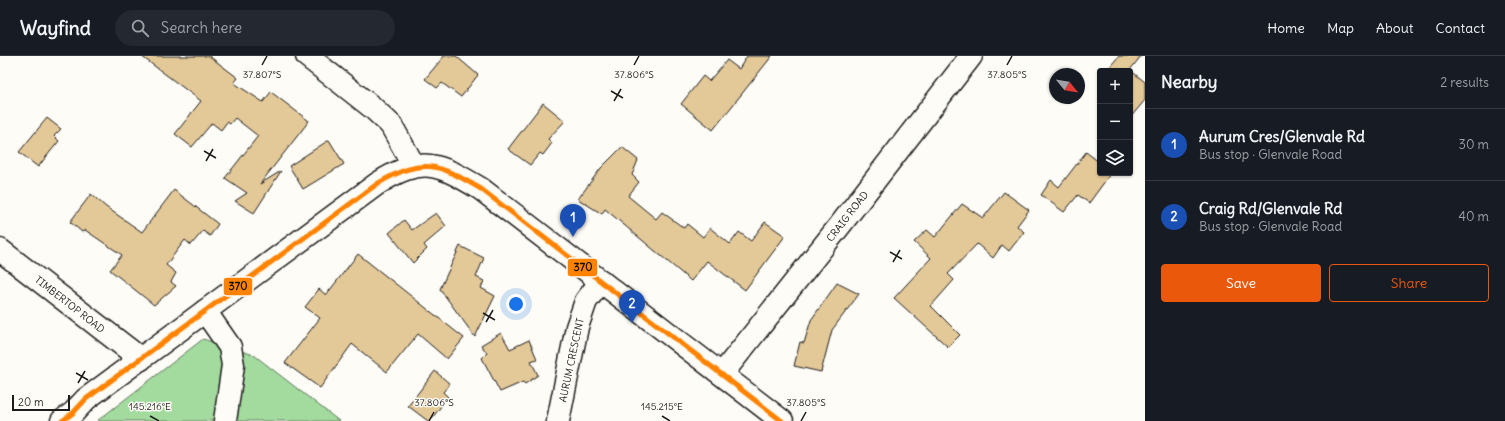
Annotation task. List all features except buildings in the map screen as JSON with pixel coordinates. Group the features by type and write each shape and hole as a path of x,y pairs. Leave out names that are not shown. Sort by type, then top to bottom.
{"street":[{"path":"308,56 373,108 391,125 414,166"},
{"name":"CRAIG ROAD","path":"722,374 841,224 971,56"},
{"path":"62,421 73,413 86,399 377,184 398,172 414,166 426,165 439,167 460,176 481,189 782,421"},
{"name":"TIMBERTOP ROAD","path":"0,250 141,359"},
{"name":"AURUM CRESCENT","path":"558,421 577,327 586,301 601,281"},
{"path":"205,312 230,347 233,365 225,421"}],"green space":[{"path":"203,339 254,355 339,421 97,421"}],"transit line":[{"name":"370","path":"62,421 73,413 86,399 377,184 393,175 419,167 430,167 453,173 481,189 782,421"}],"place":[{"name":"Aurum Cres/Glenvale Rd","path":"573,237"},
{"name":"Craig Rd/Glenvale Rd","path":"632,323"}]}
